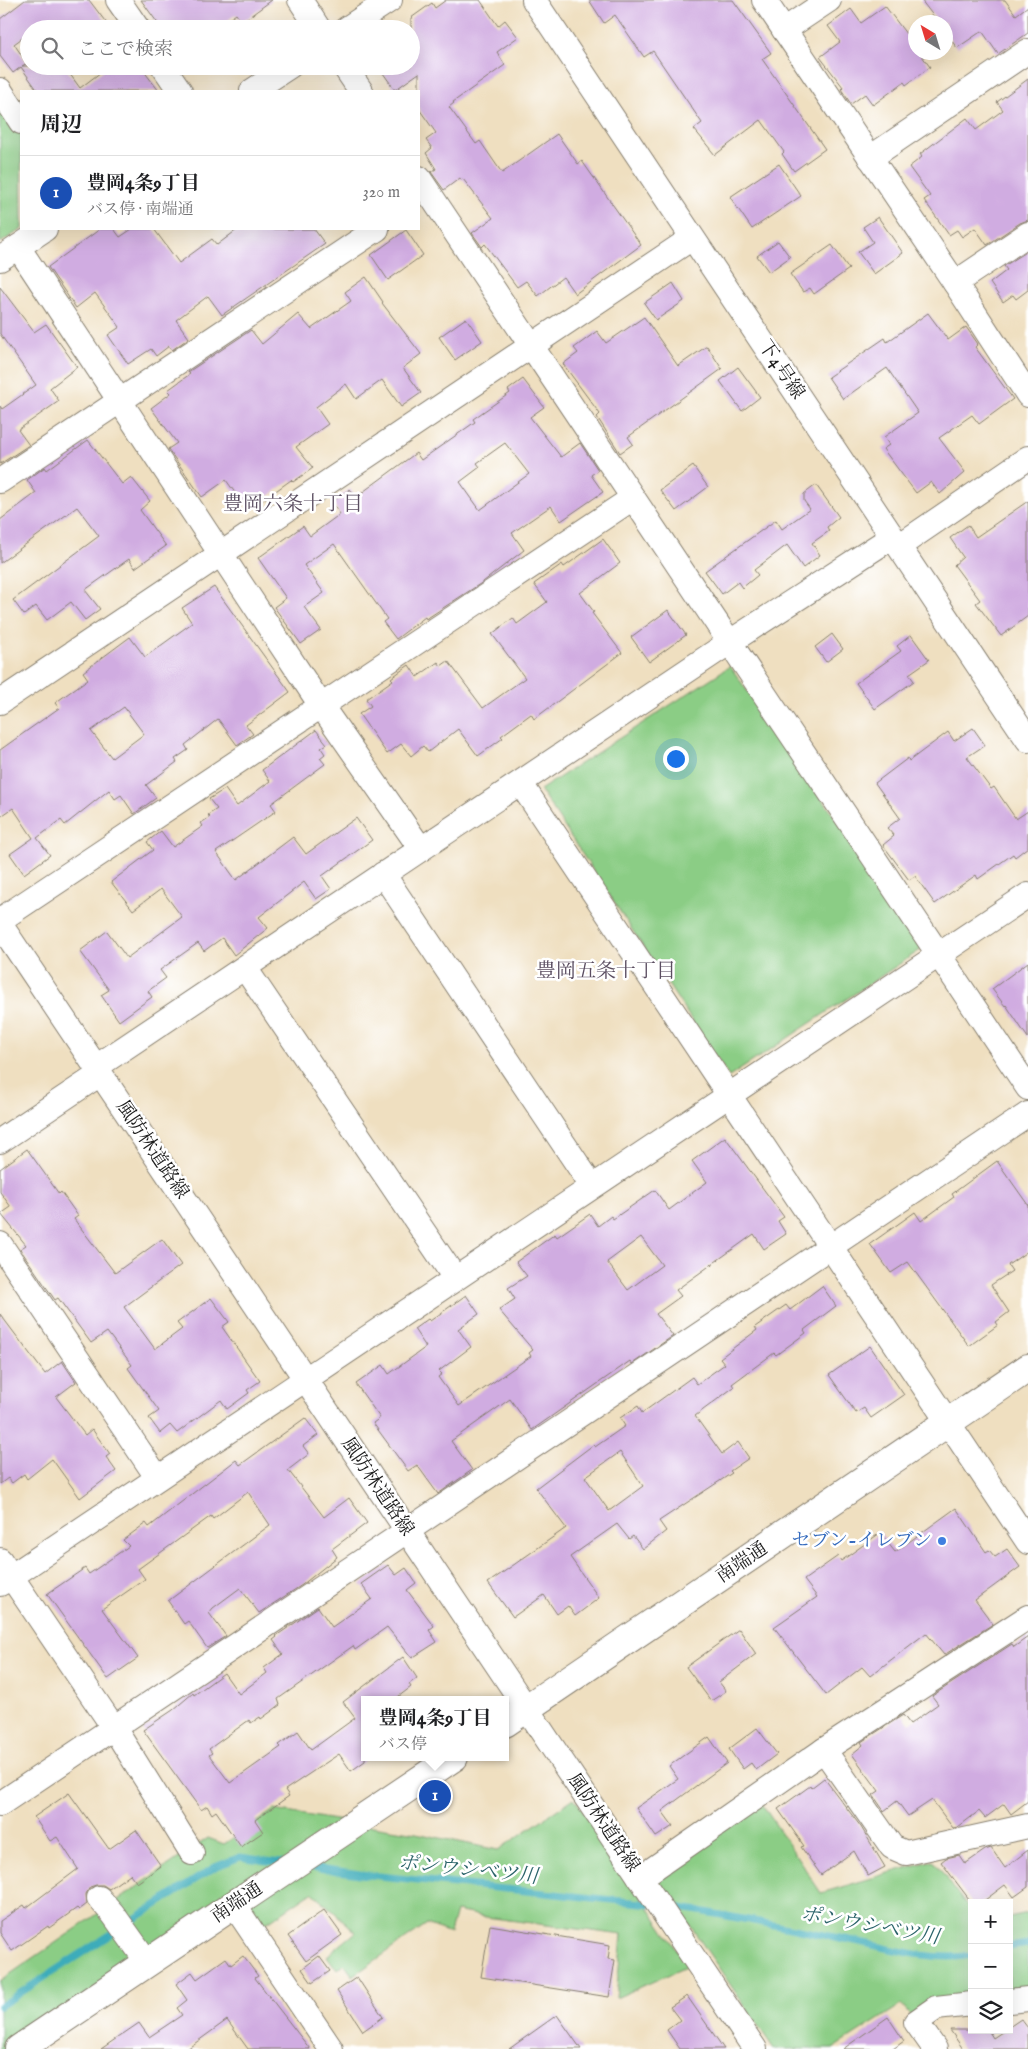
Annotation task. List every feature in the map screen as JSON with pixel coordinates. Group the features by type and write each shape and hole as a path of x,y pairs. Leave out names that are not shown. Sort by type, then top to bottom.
{"main road":[{"name":"南端通","path":"516,1716 1028,1368"},
{"name":"南端通","path":"20,2049 141,1953 234,1905 448,1761"}],"street":[{"path":"118,0 132,20"},
{"path":"300,0 313,20"},
{"path":"360,20 390,0"},
{"path":"764,0 955,283 1028,395"},
{"path":"784,30 829,0"},
{"name":"下4号線","path":"541,2 692,238 1028,740"},
{"path":"870,158 1028,51"},
{"path":"169,75 179,90"},
{"path":"254,90 276,75"},
{"path":"350,75 360,90"},
{"path":"0,90 20,120"},
{"path":"422,191 532,346 1028,1088"},
{"path":"44,230 9,253 118,401 322,706 421,849"},
{"path":"0,481 375,230"},
{"path":"955,283 1028,234"},
{"path":"0,702 692,238"},
{"path":"0,1141 245,968 730,642 896,542 1028,458"},
{"path":"0,922 633,498"},
{"path":"521,784 1028,1542"},
{"path":"383,874 592,1186"},
{"path":"192,1853 114,1728 4,1574 157,1478 305,1380 1028,895"},
{"name":"風防林道路線","path":"0,922 407,1531 504,1696"},
{"path":"245,968 455,1278"},
{"path":"0,1804 1028,1114"},
{"path":"0,1244 157,1478"},
{"path":"642,1881 824,1750 1028,1617"},
{"name":"風防林道路線","path":"509,1704 516,1716 642,1881 755,2049"},
{"path":"824,1750 892,1847 906,1853 1028,1826"},
{"path":"234,1905 331,2049"},
{"path":"106,1906 141,1953"},
{"path":"1013,2001 1028,1999"},
{"path":"935,2049 916,2022 936,2008 968,2004"}],"green space":[{"path":"0,103 20,133 20,230 0,243"},
{"path":"730,666 925,947 729,1077 540,790"},
{"path":"574,1798 688,1966 616,1998 622,1935 486,1917 456,1911 450,1933 427,1924 353,1976 344,1964 337,1970 327,1956 356,1932 312,1892 262,1926 234,1905 20,2049 0,2049 0,1981 208,1838 224,1844 274,1810 416,1833 498,1850"},
{"path":"762,1804 821,1893 933,1860 968,1908 968,2005 916,2022 901,2005 833,2049 774,2049 655,1874"},
{"path":"1028,1913 1028,1999 1013,2001 1013,1944 1013,1916"}],"building":[{"path":"25,0 89,0 104,20 20,20 20,40 14,44 20,53 20,68 13,73 0,56 0,19"},
{"path":"141,0 272,0 245,20 240,20 236,14 228,20 155,20"},
{"path":"446,0 480,0 498,26 505,20 518,37 497,52 505,65 453,102 449,107 476,144 480,141 502,173 557,134 578,164 582,161 641,245 575,294 563,277 538,296 526,281 517,287 485,244 482,247 472,233 493,218 463,179 461,180 460,178 444,190 431,172 436,169 426,153 432,148 426,140 436,133 420,110 420,20 411,20 411,18 432,3 435,8"},
{"path":"589,0 733,0 771,53 762,59 825,149 794,171 782,154 784,152 761,120 715,155 694,129 702,123 653,51 644,57 615,15 604,23"},
{"path":"921,0 1005,0 1016,15 1028,6 1028,33 998,54 982,31 957,48 953,43 953,15 933,15"},
{"path":"885,6 908,36 908,60 925,60 930,67 906,85 904,82 873,105 865,94 851,104 841,89 843,87 820,57 840,42 828,26 851,9 861,23"},
{"path":"27,75 71,75 80,88 97,75 147,75 158,90 37,90"},
{"path":"384,75 416,75 395,90"},
{"path":"1028,79 1028,220 1020,223 987,245 975,228 962,237 957,230 949,235 924,200 930,196 909,167 922,157 920,154 967,118 976,130 1003,110 997,102"},
{"path":"779,164 801,196 752,229 730,197"},
{"path":"878,217 903,253 874,274 858,252 873,242 863,227"},
{"path":"99,230 115,230 120,237 130,230 155,230 179,263 212,239 217,245 237,230 315,230 325,244 222,315 208,296 176,320 189,338 172,350 169,346 156,356 151,349 128,364 108,335 120,327 95,293 76,308 48,267"},
{"path":"406,230 423,255 388,280 371,255"},
{"path":"778,241 790,257 769,272 757,256"},
{"path":"832,245 849,269 814,294 810,288 803,292 790,274"},
{"path":"1028,251 1028,290 1016,299 1013,295 1003,302 990,283 1007,270 1004,266"},
{"path":"366,277 382,303 421,354 403,368 421,393 401,407 382,380 356,399 346,384 316,407 328,424 296,447 313,468 293,482 291,480 259,503 255,496 243,504 226,480 202,497 168,449 177,443 151,408 171,393 168,390 190,374 188,372 251,330 262,344 298,314 311,329 351,301 345,292"},
{"path":"673,283 684,301 656,320 644,303"},
{"path":"0,287 34,332 46,324 77,367 50,388 59,401 18,430 29,445 0,464 0,406 2,409 36,385 0,334"},
{"path":"928,313 948,340 966,327 978,344 975,347 1013,399 979,424 972,415 939,438 965,472 940,494 931,482 916,493 883,449 889,445 884,437 918,413 887,368 843,399 828,377 885,338 887,342"},
{"path":"644,317 678,366 707,346 722,369 628,437 633,444 620,453 597,417 600,414 563,364 578,353 574,348 597,331 606,343"},
{"path":"466,318 482,341 455,360 439,337"},
{"path":"738,367 760,397 742,411 720,381"},
{"path":"523,379 544,407 530,417 561,457 580,443 598,470 591,475 603,492 561,521 551,506 512,533 524,550 483,582 426,619 425,617 396,639 383,622 387,619 334,544 304,565 324,593 304,607 321,630 301,644 274,607 286,598 258,558 303,526 310,536 340,514 332,502 350,489 356,497 416,453 421,460 475,422 473,419 510,393 508,390","holes":["505,443 529,474 480,510 460,482 480,467 477,463"]},
{"path":"88,440 122,484 131,477 150,501 140,510 166,546 135,568 129,559 85,590 100,609 85,620 71,602 47,620 36,606 24,615 13,600 99,536 77,507 0,563 0,520 36,493 27,480 45,467 47,470"},
{"path":"693,466 708,487 676,511 660,490"},
{"path":"816,485 839,517 827,527 829,531 812,543 820,555 803,568 787,545 754,570 758,575 742,588 738,582 722,594 705,571 776,520 782,529 810,509 804,501 804,494"},
{"path":"1028,501 1028,616 1001,636 976,603 980,600 954,565 963,557 950,538 968,525 976,537"},
{"path":"603,539 620,563 580,593 594,612 592,613 622,653 534,719 531,714 478,756 458,729 428,752 423,746 411,756 401,744 387,754 359,714 371,706 366,699 393,680 391,678 409,665 417,677 438,662 441,666 448,661 483,708 525,678 492,634 513,618 517,624 547,602 534,584 562,564 564,567"},
{"path":"214,587 290,692 246,725 253,734 237,745 218,719 185,745 188,750 175,759 177,762 146,785 156,798 134,814 121,795 115,799 109,790 65,825 61,820 37,838 50,855 24,874 10,854 33,838 13,808 0,817 0,750 59,708 55,703 88,679 83,672 130,637 145,657 192,623 182,608","holes":["124,707 144,734 112,758 91,731"]},
{"path":"668,610 686,635 649,662 631,637"},
{"path":"832,634 843,649 826,662 815,647"},
{"path":"911,635 929,660 909,674 914,681 875,709 856,683 901,651 897,646"},
{"path":"973,728 985,745 967,757 991,789 994,787 1016,819 1028,811 1028,847 1015,857 1013,854 978,879 976,875 935,904 915,876 909,880 883,845 894,836 887,828 900,818 875,783 908,758 909,761 948,732 954,741"},
{"path":"316,730 327,744 321,748 325,754 320,758 325,764 271,804 276,811 216,852 236,880 293,837 306,854 356,818 372,840 322,876 331,889 316,899 304,882 259,917 268,928 234,955 222,938 204,951 198,943 160,970 166,978 148,991 152,997 119,1021 101,995 109,990 80,951 107,931 127,958 182,917 161,889 133,910 111,882 153,850 147,842 161,831 173,847 203,826 201,823 217,809 209,799 225,789 237,806 270,781 262,770"},
{"path":"1028,962 1028,1038 1006,1005 992,989"},
{"path":"725,1137 784,1217 778,1221 786,1234 764,1249 754,1234 676,1290 681,1296 656,1314 673,1336 632,1364 630,1361 532,1430 510,1399 451,1441 472,1470 438,1494 417,1465 408,1471 373,1423 380,1418 356,1384 383,1365 389,1374 426,1347 414,1329 428,1319 430,1321 466,1295 479,1314 458,1329 471,1347 439,1371 442,1374 438,1377 459,1406 531,1356 529,1353 533,1350 499,1310 515,1299 508,1288 527,1276 516,1262 555,1234 557,1237 590,1214 598,1226 611,1216 613,1219 655,1190 669,1210 707,1182 692,1161","holes":["641,1237 662,1265 628,1290 607,1262"]},
{"path":"27,1149 59,1194 61,1192 78,1216 74,1219 115,1273 162,1239 181,1265 124,1307 155,1349 182,1329 177,1323 211,1298 229,1322 222,1327 260,1381 247,1390 249,1393 227,1409 221,1400 177,1433 170,1425 160,1433 149,1418 159,1411 128,1368 132,1365 107,1332 91,1343 58,1298 55,1300 20,1249 26,1245 1,1214 11,1207 0,1192 0,1169"},
{"path":"997,1161 1028,1205 1028,1251 1008,1265 1012,1271 991,1285 1009,1312 996,1322 998,1325 969,1346 908,1262 891,1273 870,1244 915,1212 921,1221 954,1197 952,1194"},
{"path":"822,1286 836,1306 804,1330 806,1333 776,1355 774,1353 732,1384 734,1387 695,1416 722,1454 738,1442 749,1458 730,1471 732,1473 659,1521 666,1531 643,1549 633,1536 629,1539 617,1524 570,1557 599,1598 575,1616 568,1606 557,1614 544,1595 513,1617 488,1583 566,1528 536,1488 593,1445 595,1447 625,1426 620,1418 638,1406 642,1413 692,1377 697,1384 725,1364 720,1358 757,1330 755,1327 786,1305 790,1310","holes":["620,1452 643,1486 609,1511 585,1477"]},
{"path":"0,1314 45,1374 62,1361 76,1382 56,1397 85,1435 92,1429 110,1454 106,1457 116,1471 80,1498 52,1459 27,1479 24,1474 12,1483 8,1478 0,1484"},
{"path":"870,1346 904,1395 871,1418 864,1408 856,1413 829,1375"},
{"path":"305,1418 318,1435 303,1446 309,1454 288,1470 324,1517 349,1498 367,1523 332,1549 337,1557 302,1585 259,1613 240,1588 213,1608 209,1613 226,1636 207,1648 188,1621 184,1624 168,1601 270,1525 248,1492 213,1519 211,1516 138,1569 145,1579 102,1609 138,1658 108,1679 47,1594 85,1568 89,1574 129,1546 123,1540 146,1523 149,1527 236,1460 240,1465"},
{"path":"956,1508 986,1552 989,1550 995,1557 1007,1549 1020,1567 975,1600 993,1624 944,1655 926,1633 870,1676 862,1667 826,1695 774,1627 817,1597 804,1580 838,1556 841,1561 880,1533 895,1552"},
{"path":"388,1565 396,1575 406,1568 416,1583 407,1590 434,1626 429,1630 437,1642 412,1658 387,1627 355,1650 353,1646 278,1699 280,1705 261,1719 260,1717 251,1723 249,1720 209,1749 212,1753 209,1755 230,1783 281,1747 279,1745 298,1731 311,1750 355,1718 343,1702 403,1657 417,1678 409,1684 411,1687 399,1696 361,1696 361,1761 365,1761 351,1771 339,1754 285,1790 289,1796 255,1820 263,1832 241,1847 216,1811 212,1814 207,1806 201,1810 143,1730 224,1673 239,1694 267,1673 264,1668 283,1654 273,1640 276,1636 318,1607 332,1627 372,1599 361,1584"},
{"path":"739,1629 756,1654 719,1682 726,1691 711,1701 686,1667"},
{"path":"1028,1637 1028,1801 1011,1814 1004,1804 985,1818 979,1811 958,1827 953,1828 932,1800 908,1816 897,1801 884,1811 873,1795 879,1791 852,1754 863,1745 861,1742 903,1715 910,1724 938,1704 932,1696 1012,1644 1014,1647"},
{"path":"757,1728 777,1754 756,1770 751,1763 743,1769 729,1749"},
{"path":"709,1737 727,1763 662,1811 673,1826 656,1837 636,1808 678,1779 669,1766"},
{"path":"824,1778 861,1827 885,1867 868,1876 854,1851 821,1875 801,1847 804,1846 778,1809"},
{"path":"69,1793 109,1849 136,1830 161,1866 137,1883 130,1874 109,1889 103,1885 90,1887 86,1894 87,1904 79,1910 77,1908 49,1928 48,1926 12,1951 0,1933 0,1921 24,1905 26,1908 78,1869 57,1837 50,1841 34,1817"},
{"path":"991,1848 1005,1868 1028,1850 1028,1887 1014,1897 1005,1885 986,1899 969,1899 941,1862 946,1858 959,1855 965,1864"},
{"path":"324,1910 342,1935 306,1961 288,1936"},
{"path":"490,1925 610,1945 608,1959 615,1960 609,1997 481,1977"},
{"path":"243,1956 258,1976 255,1978 310,2049 248,2049 227,2020 187,2049 101,2049 139,2023 149,2037 182,2015 177,2008 187,2000 176,1984 192,1972 197,1979 226,1958 231,1965"},
{"path":"319,1956 330,1971 312,1983 302,1969"},
{"path":"357,1977 383,2017 363,2031 337,1991"},
{"path":"687,1996 724,2049 680,2049 667,2030 680,2020 670,2007"},
{"path":"557,2015 581,2049 509,2049"},
{"path":"888,2017 904,2041 893,2049 843,2049"},
{"path":"1021,2019 1028,2028 1028,2049 963,2049 950,2030 968,2030 968,2034 990,2034 993,2038 999,2034 1013,2034 1013,2024"}],"waterway":[{"name":"ポンウシベツ川","path":"0,2006 215,1867 240,1857 281,1863"},
{"name":"ポンウシベツ川","path":"304,1866 360,1874 651,1904"},
{"name":"ポンウシベツ川","path":"667,1906 761,1922 913,1954 943,1957 968,1956"},
{"name":"ポンウシベツ川","path":"1013,1946 1028,1944"}],"place":[{"name":"セブン-イレブン","path":"942,1541"},
{"name":"豊岡4条9丁目","path":"435,1796"}],"district":[{"name":"豊岡六条十丁目","path":"293,504"},
{"name":"豊岡五条十丁目","path":"606,971"}]}
